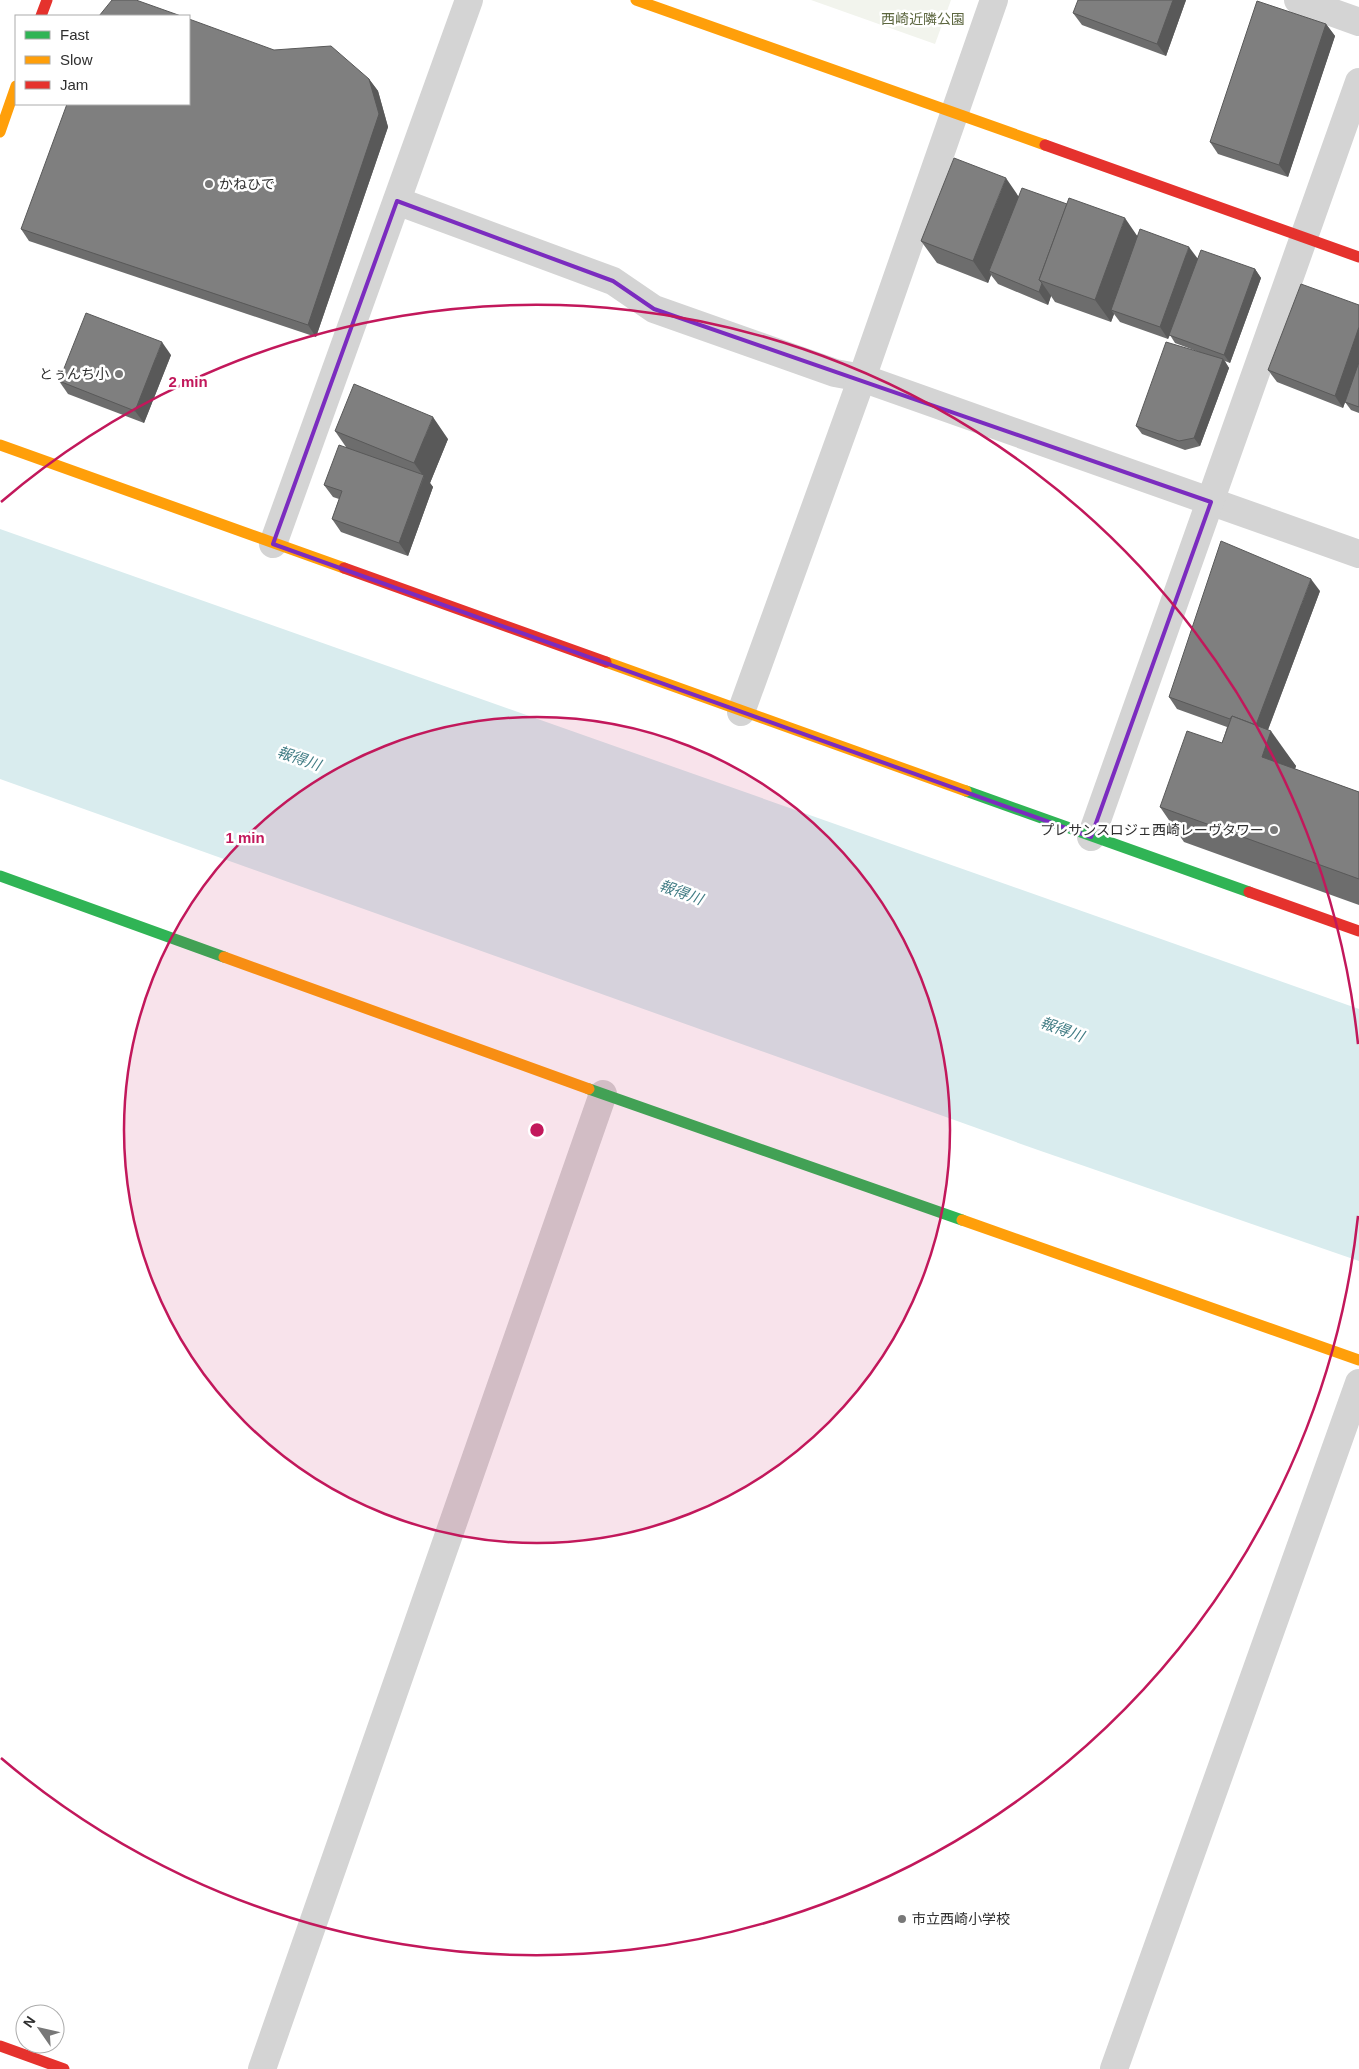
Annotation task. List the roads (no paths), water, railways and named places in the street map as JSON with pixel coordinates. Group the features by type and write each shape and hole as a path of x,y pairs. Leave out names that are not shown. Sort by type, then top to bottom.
{"street":[{"path":"41,15 47,0"},
{"path":"273,544 469,0"},
{"path":"636,0 1359,256"},
{"path":"741,712 862,378 994,0"},
{"path":"1298,0 1359,22"},
{"path":"1091,837 1359,82"},
{"path":"0,132 15,89"},
{"path":"397,201 613,282 654,308 835,373 862,378 1359,554"},
{"path":"0,445 741,712 1359,931"},
{"path":"0,876 603,1094 1359,1360"},
{"path":"262,2069 603,1094"},
{"path":"1114,2069 1359,1383"},
{"path":"0,2046 64,2069"}],"water":[{"name":"報得川","path":"0,529 1359,1009 1359,1261 1038,1150 0,779"}],"place":[{"name":"かねひで","path":"209,184"},
{"name":"とぅんち小","path":"119,374"},
{"name":"プレサンスロジェ西崎レーヴタワー","path":"1274,830"},
{"name":"市立西崎小学校","path":"902,1919"}],"park label":[{"name":"西崎近隣公園","path":"923,19"}]}
